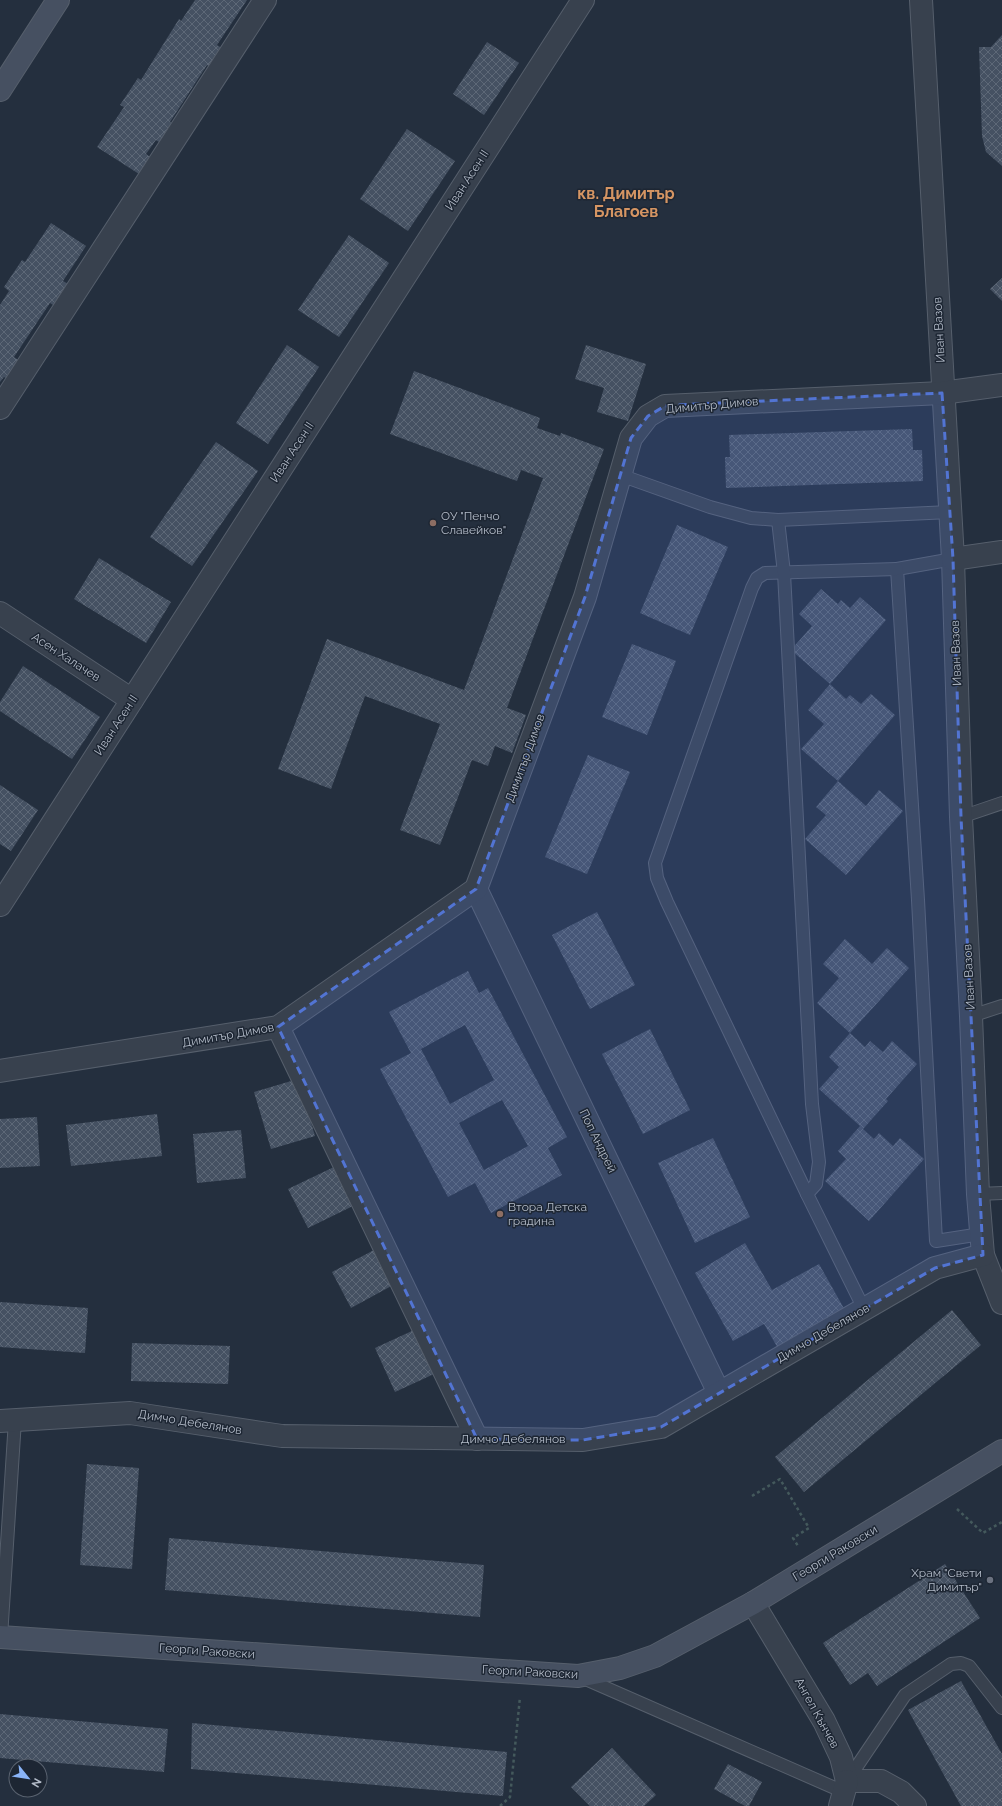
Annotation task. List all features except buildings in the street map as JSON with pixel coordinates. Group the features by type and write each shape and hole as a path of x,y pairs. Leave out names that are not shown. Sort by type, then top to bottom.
{"street":[{"path":"0,90 58,0"},
{"path":"0,408 265,0"},
{"name":"Иван Асен II","path":"0,905 583,0"},
{"name":"Иван Вазов","path":"921,0 942,393 953,559 961,817 978,1194 982,1245 1002,1303"},
{"name":"Димитър Димов","path":"0,1071 278,1028 476,889 585,597 631,438 648,416 665,406 942,393 1002,385"},
{"path":"953,559 1002,552"},
{"name":"Асен Халачев","path":"0,613 132,700"},
{"name":"Поп Андрей","path":"476,889 719,1393"},
{"path":"278,1028 477,1439"},
{"name":"Димчо Дебелянов","path":"7,1421 130,1413 282,1436 583,1440 661,1427 935,1268 982,1245"},
{"name":"Георги Раковски","path":"0,1637 578,1676 620,1668 655,1656 752,1603 1002,1451"},
{"name":"Ангел Кънчев","path":"752,1603 824,1721 841,1757 844,1793"},
{"path":"844,1793 881,1781 901,1792 914,1806"}],"lane":[{"path":"620,474 710,507 751,518 778,520 950,512"},
{"path":"778,520 784,573 812,1104 819,1162 816,1184 807,1194"},
{"path":"864,1309 807,1194 667,902 657,878 656,863 752,588 758,578 765,573 897,569 953,559"},
{"path":"897,569 918,900 936,1241 982,1245"},
{"path":"961,817 1002,803"},
{"path":"971,1016 1002,1006"},
{"path":"978,1194 1002,1192"},
{"path":"0,1637 7,1421"},
{"path":"578,1676 844,1793 905,1695 951,1664 961,1663 969,1666 1002,1708"}],"path":[{"path":"752,1496 780,1479 809,1528 793,1538 812,1567"},
{"path":"936,1491 984,1533 1002,1522"},
{"path":"500,1806 510,1797 522,1673"}],"highlighted area":[{"path":"942,393 953,559 961,817 983,1255 935,1268 661,1427 583,1440 477,1439 278,1027 476,889 585,597 631,438 648,416 665,406"}],"place":[{"name":"ОУ \"Пенчо Славейков\"","path":"433,523"},
{"name":"Втора Детска градина","path":"500,1214"},
{"name":"Храм \"Свети Димитър\"","path":"990,1580"}],"district":[{"name":"кв. Димитър Благоев","path":"626,202"}]}
